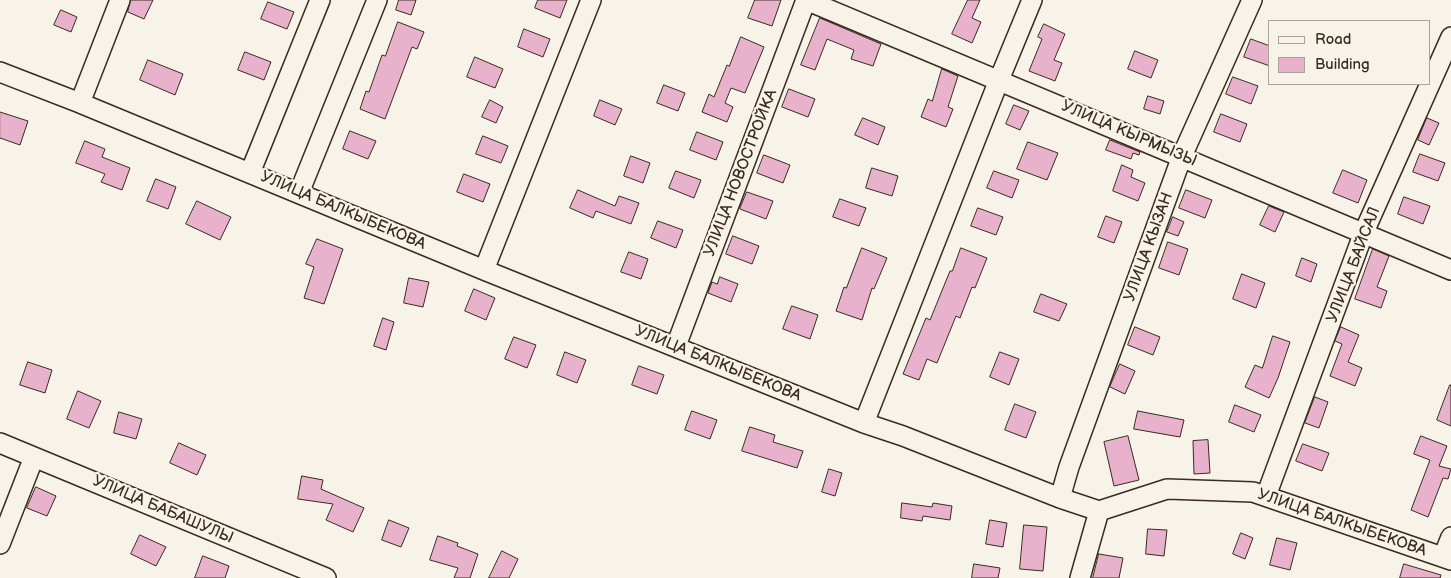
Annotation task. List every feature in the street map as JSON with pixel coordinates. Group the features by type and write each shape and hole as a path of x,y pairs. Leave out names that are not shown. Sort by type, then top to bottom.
{"street":[{"path":"80,103 120,0"},
{"path":"250,173 320,0"},
{"path":"300,193 377,0"},
{"path":"484,270 591,0"},
{"name":"УЛИЦА КЫРМЫЗЫ","path":"806,0 1451,270"},
{"name":"УЛИЦА НОВОСТРОЙКА","path":"676,346 806,0"},
{"path":"864,423 1032,0"},
{"name":"УЛИЦА КЫЗАН","path":"1060,498 1069,467 1182,156 1252,0"},
{"name":"УЛИЦА БАЙСАЛ","path":"1431,82 1451,37"},
{"name":"УЛИЦА БАЛКЫБЕКОВА","path":"0,72 864,423 903,436 1060,498 1099,511 1167,489 1253,492 1447,559"},
{"name":"УЛИЦА БАЙСАЛ","path":"1266,496 1364,232 1430,85"},
{"name":"УЛИЦА БАБАШУЛЫ","path":"0,443 326,578"},
{"path":"0,544 34,457"},
{"path":"1080,578 1099,511"},
{"path":"1447,559 1451,536"}],"building":[{"path":"131,0 153,0 144,19 128,12"},
{"path":"399,0 416,0 411,15 396,10"},
{"path":"538,0 567,0 560,18 535,8"},
{"path":"755,0 781,0 772,26 748,18"},
{"path":"968,0 980,0 972,18 981,22 972,43 952,34"},
{"path":"268,2 294,12 287,29 261,19"},
{"path":"61,10 77,17 71,32 54,25"},
{"path":"820,18 881,44 873,66 851,59 854,50 827,39 815,70 801,65"},
{"path":"398,22 424,32 417,49 412,47 385,119 360,109 366,91 369,92 382,55 385,56"},
{"path":"1044,24 1065,34 1054,60 1062,63 1055,81 1029,71 1042,39 1038,37"},
{"path":"524,29 550,39 543,57 518,47"},
{"path":"741,37 764,47 745,93 731,88 725,103 733,107 727,122 702,112 709,94 714,97"},
{"path":"1251,39 1268,45 1268,65 1244,57"},
{"path":"1135,51 1158,60 1151,78 1128,69"},
{"path":"245,52 271,62 264,80 238,70"},
{"path":"475,57 503,69 495,88 467,77"},
{"path":"148,60 183,74 175,95 140,80"},
{"path":"942,69 958,76 948,107 953,109 946,127 921,117 928,99 932,101"},
{"path":"1233,77 1258,86 1251,104 1226,94"},
{"path":"664,85 685,93 678,111 657,103"},
{"path":"789,89 815,99 808,117 782,107"},
{"path":"1148,96 1164,101 1160,114 1144,109"},
{"path":"490,100 503,107 496,123 482,117"},
{"path":"600,100 622,109 615,125 594,116"},
{"path":"1014,105 1029,111 1020,130 1006,124"},
{"path":"0,112 28,121 20,145 0,138"},
{"path":"1221,114 1247,124 1240,142 1214,132"},
{"path":"863,118 885,127 878,145 855,135"},
{"path":"1427,118 1439,123 1429,145 1418,140"},
{"path":"350,131 376,141 368,159 343,149"},
{"path":"697,132 723,142 716,160 690,150"},
{"path":"483,136 508,146 501,163 476,154"},
{"path":"1110,140 1140,152 1139,155 1133,153 1131,159 1106,150"},
{"path":"85,141 105,149 102,157 130,168 122,190 101,182 105,174 76,163"},
{"path":"1028,142 1058,153 1047,180 1017,169"},
{"path":"1420,154 1445,163 1438,181 1413,172"},
{"path":"764,155 790,165 783,183 757,173"},
{"path":"631,156 650,163 643,183 624,176"},
{"path":"1122,165 1133,170 1131,177 1145,183 1138,201 1113,191"},
{"path":"872,168 898,176 892,196 866,188"},
{"path":"1343,170 1367,180 1358,203 1333,193"},
{"path":"676,171 701,180 694,198 669,188"},
{"path":"994,171 1019,180 1012,198 987,188"},
{"path":"464,174 490,184 483,202 457,192"},
{"path":"156,179 176,187 168,209 147,201"},
{"path":"578,190 615,206 619,196 639,203 631,224 596,211 593,218 570,208"},
{"path":"1186,190 1212,200 1205,218 1179,208"},
{"path":"747,192 773,201 766,219 740,209"},
{"path":"1404,197 1430,206 1423,224 1398,214"},
{"path":"840,199 866,208 859,226 833,217"},
{"path":"197,201 231,217 220,240 186,224"},
{"path":"1269,206 1284,212 1275,232 1260,225"},
{"path":"978,208 1003,217 996,235 971,226"},
{"path":"1106,216 1122,222 1114,243 1098,237"},
{"path":"1173,217 1184,222 1178,236 1167,232"},
{"path":"658,221 683,230 676,248 651,238"},
{"path":"733,236 759,246 752,264 726,254"},
{"path":"317,239 343,249 324,304 304,298 314,267 306,264"},
{"path":"1168,242 1188,249 1179,275 1159,268"},
{"path":"862,248 887,258 874,289 872,288 862,320 836,311 844,287 846,288"},
{"path":"961,248 987,258 975,288 972,287 960,318 956,316 937,363 927,359 919,380 903,374 926,318 930,320"},
{"path":"1373,249 1389,256 1377,287 1387,291 1381,308 1355,299"},
{"path":"629,252 648,259 641,279 621,272"},
{"path":"1302,258 1317,264 1311,282 1296,276"},
{"path":"1242,274 1265,283 1256,308 1233,299"},
{"path":"720,277 738,284 731,302 708,293 712,282 717,284"},
{"path":"409,278 429,282 423,307 404,303"},
{"path":"474,289 495,298 486,320 465,311"},
{"path":"1041,294 1067,304 1059,321 1034,312"},
{"path":"792,306 818,315 810,339 783,329"},
{"path":"383,318 394,322 386,350 374,346"},
{"path":"1135,327 1160,337 1153,355 1128,345"},
{"path":"1341,327 1359,335 1348,362 1362,368 1355,386 1330,376 1342,344 1335,341"},
{"path":"1273,336 1290,342 1269,398 1245,387 1255,365 1262,368"},
{"path":"514,337 536,345 527,368 505,359"},
{"path":"565,352 586,360 577,383 557,375"},
{"path":"1000,352 1019,359 1009,385 990,377"},
{"path":"28,362 52,370 45,393 20,385"},
{"path":"1120,364 1135,371 1125,394 1110,387"},
{"path":"639,366 664,375 657,394 632,385"},
{"path":"1451,385 1451,426 1437,420"},
{"path":"78,391 101,401 89,428 67,419"},
{"path":"1315,397 1328,402 1319,428 1305,423"},
{"path":"1015,404 1036,412 1026,438 1005,430"},
{"path":"1235,405 1261,415 1254,432 1229,422"},
{"path":"692,411 717,420 710,439 685,430"},
{"path":"1138,411 1184,420 1180,437 1134,429"},
{"path":"119,412 142,419 136,439 114,433"},
{"path":"750,427 775,435 773,442 803,451 797,468 742,451"},
{"path":"1128,436 1139,480 1114,486 1104,442"},
{"path":"1421,436 1447,446 1439,466 1451,469 1448,479 1443,478 1428,517 1411,510 1430,460 1414,454"},
{"path":"1208,440 1210,473 1194,474 1193,441"},
{"path":"179,443 206,455 197,475 170,463"},
{"path":"1303,444 1329,453 1322,471 1296,461"},
{"path":"829,469 842,473 835,496 822,492"},
{"path":"302,476 323,480 321,489 364,508 353,532 326,520 333,504 298,499"},
{"path":"36,487 56,496 47,516 27,508"},
{"path":"902,503 932,507 933,503 952,506 950,520 923,516 922,521 901,518"},
{"path":"389,520 409,528 401,547 382,540"},
{"path":"990,520 1007,523 1003,547 986,544"},
{"path":"1024,525 1047,527 1043,571 1020,569"},
{"path":"1148,529 1167,530 1164,556 1146,554"},
{"path":"1241,533 1253,538 1245,559 1233,554"},
{"path":"140,535 166,547 156,566 131,554"},
{"path":"438,536 458,543 457,546 478,554 470,578 454,578 458,568 430,560"},
{"path":"1277,538 1297,543 1290,570 1270,565"},
{"path":"502,551 518,559 509,578 489,578"},
{"path":"1099,554 1123,558 1119,578 1093,578"},
{"path":"203,556 229,566 225,578 195,578"},
{"path":"974,564 1000,568 998,578 972,578"},
{"path":"1404,564 1441,575 1440,578 1400,578"}]}
